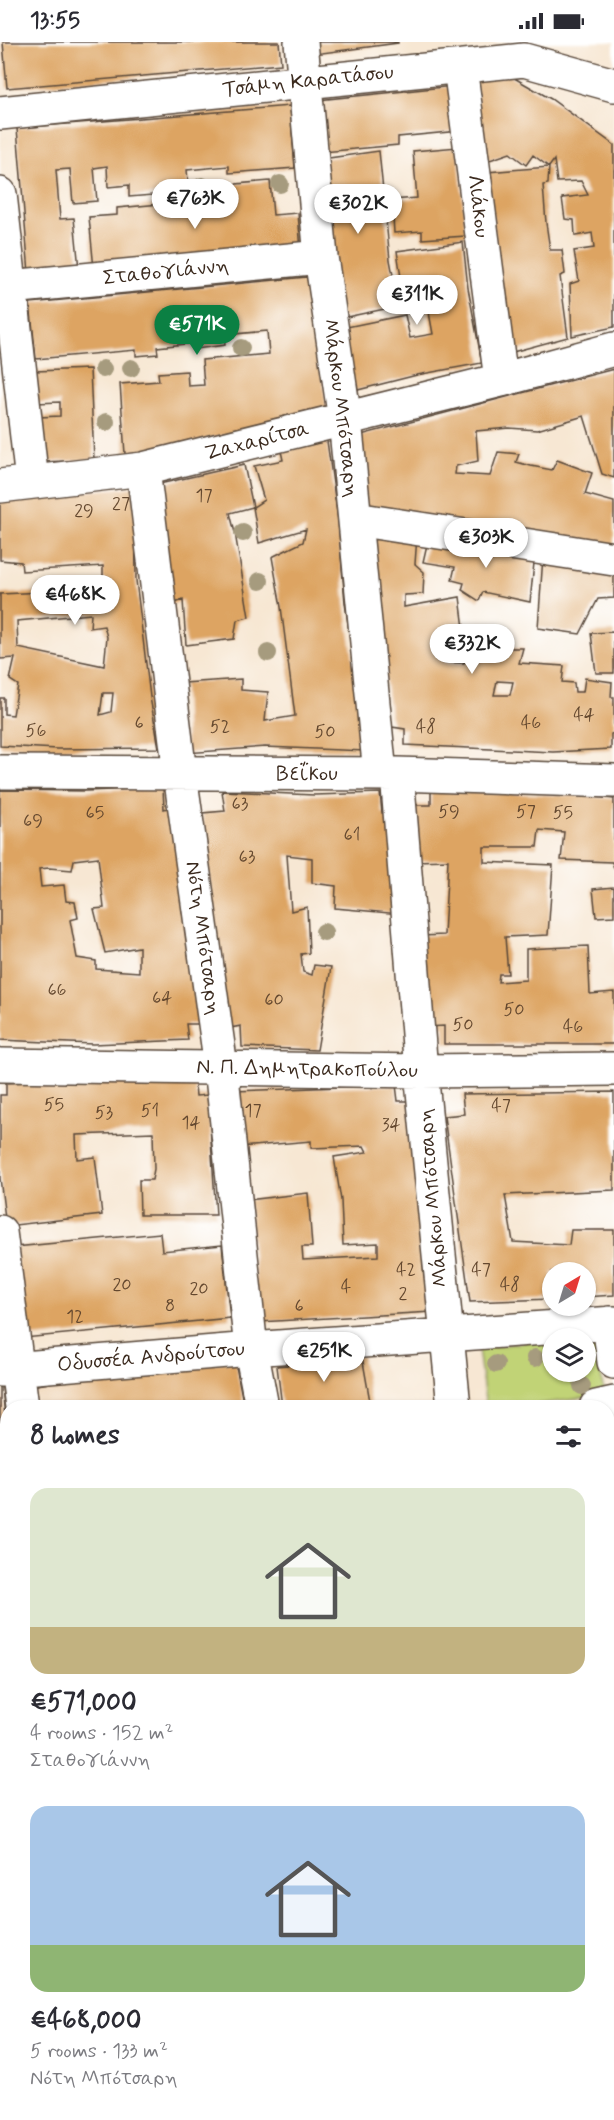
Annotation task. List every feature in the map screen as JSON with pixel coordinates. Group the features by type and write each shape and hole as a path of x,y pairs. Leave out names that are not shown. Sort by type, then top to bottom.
{"main road":[{"name":"Μάρκου Μπότσαρη","path":"301,42 321,256 345,420 355,519 388,774 421,1071 453,1400"},
{"name":"Τσάμη Καρατάσου","path":"0,113 524,60 614,85"},
{"name":"Λιάκου","path":"460,67 501,380"},
{"path":"0,194 32,482"},
{"name":"Σταθογιάννη","path":"10,287 321,256"},
{"name":"Ζαχαρίτσα","path":"0,486 143,469 345,420 614,349"},
{"name":"Νότη Μπότσαρη","path":"143,469 180,774 222,1067 251,1349 261,1400"},
{"path":"355,519 614,559"},
{"name":"Βεΐκου","path":"0,772 388,774 614,781"},
{"name":"Ν. Π. Δημητρακοπούλου","path":"0,1065 421,1071 614,1069"},
{"path":"0,1232 9,1369 20,1400"},
{"path":"612,1323 614,1362"},
{"name":"Οδυσσέα Ανδρούτσου","path":"9,1369 612,1323"}],"green space":[{"path":"542,1339 542,1382 596,1382 596,1339 604,1395 569,1400 485,1400 478,1349"}],"building":[{"path":"3,42 279,42 281,64 7,88"},
{"path":"305,42 398,42 398,43 307,55"},
{"path":"509,75 551,99 614,145 614,327 572,336 570,284 579,281 574,251 594,248 592,233 575,236 574,220 565,219 562,198 588,195 581,181 557,182 554,160 549,167 533,155 526,165 510,153 484,162 475,80"},
{"path":"454,86 459,131 398,137 398,145 323,152 318,100"},
{"path":"290,106 295,168 229,173 229,166 187,170 189,192 129,197 129,185 108,187 107,166 94,168 97,201 73,203 70,169 56,170 60,219 74,218 79,269 29,273 17,128"},
{"path":"458,147 466,236 422,239 422,231 394,233 392,200 417,198 413,151"},
{"path":"379,151 390,260 399,306 337,319 322,159"},
{"path":"549,167 548,184 543,185 546,223 550,250 562,250 565,274 560,276 568,337 509,353 487,172"},
{"path":"270,181 273,215 298,213 301,251 94,269 89,217 117,215 117,208 215,199 214,194 226,193 225,185"},
{"path":"463,242 468,288 482,363 417,375 350,392 337,329 405,315 410,338 433,334 426,296 435,294 433,280 402,284 397,251"},
{"path":"307,277 327,409 165,450 125,454 120,384 159,381 158,373 187,371 188,386 204,385 202,360 269,354 267,331 224,335 225,345 196,349 195,343 157,347 158,354 136,356 136,350 36,359 30,303"},
{"path":"90,369 94,460 40,462 39,417 60,416 60,402 36,403 35,371"},
{"path":"614,369 614,478 602,474 584,416 537,430 509,428 476,431 478,461 456,466 455,474 490,476 498,452 519,454 516,462 531,466 552,470 557,460 592,473 585,494 614,502 614,546 364,510 357,436"},
{"path":"327,441 338,520 345,603 366,751 265,747 186,753 184,683 241,679 241,690 268,692 265,721 295,716 272,557 303,542 306,529 259,543 253,507 264,500 254,466 283,460 281,451"},
{"path":"244,465 253,507 230,513 249,617 237,620 234,639 186,645 183,600 170,605 155,485"},
{"path":"135,487 136,580 150,697 159,748 58,749 0,746 0,698 4,698 4,714 13,715 18,685 10,680 15,658 0,659 0,594 110,589 109,581 103,579 103,566 22,571 21,562 0,560 0,501 46,494","holes":["91,614 90,628 104,626 107,637 104,666 18,648 17,621","103,693 113,693 111,712 100,715"]},
{"path":"365,533 417,536 415,564 424,572 423,594 404,595 404,607 460,597 466,644 445,648 445,662 464,663 466,652 480,650 483,637 503,639 502,648 523,648 519,663 564,666 562,682 574,683 575,692 583,692 585,678 612,682 614,733 611,734 611,749 553,752 405,745 405,729 392,727","holes":["497,681 513,682 510,695 494,695"]},
{"path":"428,540 535,553 530,602 483,592 479,601 462,590 464,583 452,580 455,567 423,562"},
{"path":"543,556 614,567 614,598 598,599 580,634 538,628"},
{"path":"614,632 614,673 596,673 591,633"},
{"path":"163,788 164,809 175,806 198,1024 186,1024 188,1040 93,1044 0,1040 0,790 86,791","holes":["98,857 104,908 94,909 105,953 139,947 139,972 96,969 96,961 77,958 70,920 78,918 75,902 66,901 64,885 41,887 39,869 72,870 74,860"]},
{"path":"222,791 314,795 380,793 382,813 389,812 400,914 335,908 336,886 312,883 312,858 287,855 291,911 307,907 309,953 301,954 303,972 312,975 314,965 331,967 317,1050 242,1047 241,1026 225,1029 202,813 225,811"},
{"path":"431,791 614,799 614,868 612,862 561,860 564,832 539,830 537,847 484,847 484,862 553,865 548,935 505,937 508,974 499,974 498,982 526,980 526,949 588,946 590,994 614,992 614,1044 444,1044 444,1026 427,1027 421,936 444,935 448,860 415,861 415,805 431,805"},
{"path":"614,887 614,916 596,917 593,889"},
{"path":"194,1075 196,1096 208,1095 216,1215 140,1215 139,1180 152,1180 154,1169 153,1132 76,1135 77,1159 95,1157 102,1215 6,1226 0,1178 0,1095 6,1095 6,1083"},
{"path":"396,1085 398,1101 411,1101 432,1312 259,1322 248,1200 308,1193 312,1247 302,1247 303,1260 378,1256 378,1243 343,1245 341,1200 334,1157 367,1152 364,1146 311,1148 311,1141 240,1147 233,1091"},
{"path":"614,1092 614,1190 505,1195 513,1242 569,1245 571,1230 614,1230 614,1295 596,1296 596,1262 542,1262 542,1299 470,1302 444,1116 464,1114 462,1094"},
{"path":"160,1233 162,1251 222,1245 230,1318 24,1338 15,1247"},
{"path":"362,1356 370,1400 281,1400 277,1366 288,1365 287,1361"},
{"path":"235,1361 243,1400 28,1400 26,1387 84,1377"},
{"path":"0,1387 2,1387 3,1400 0,1400"}]}
